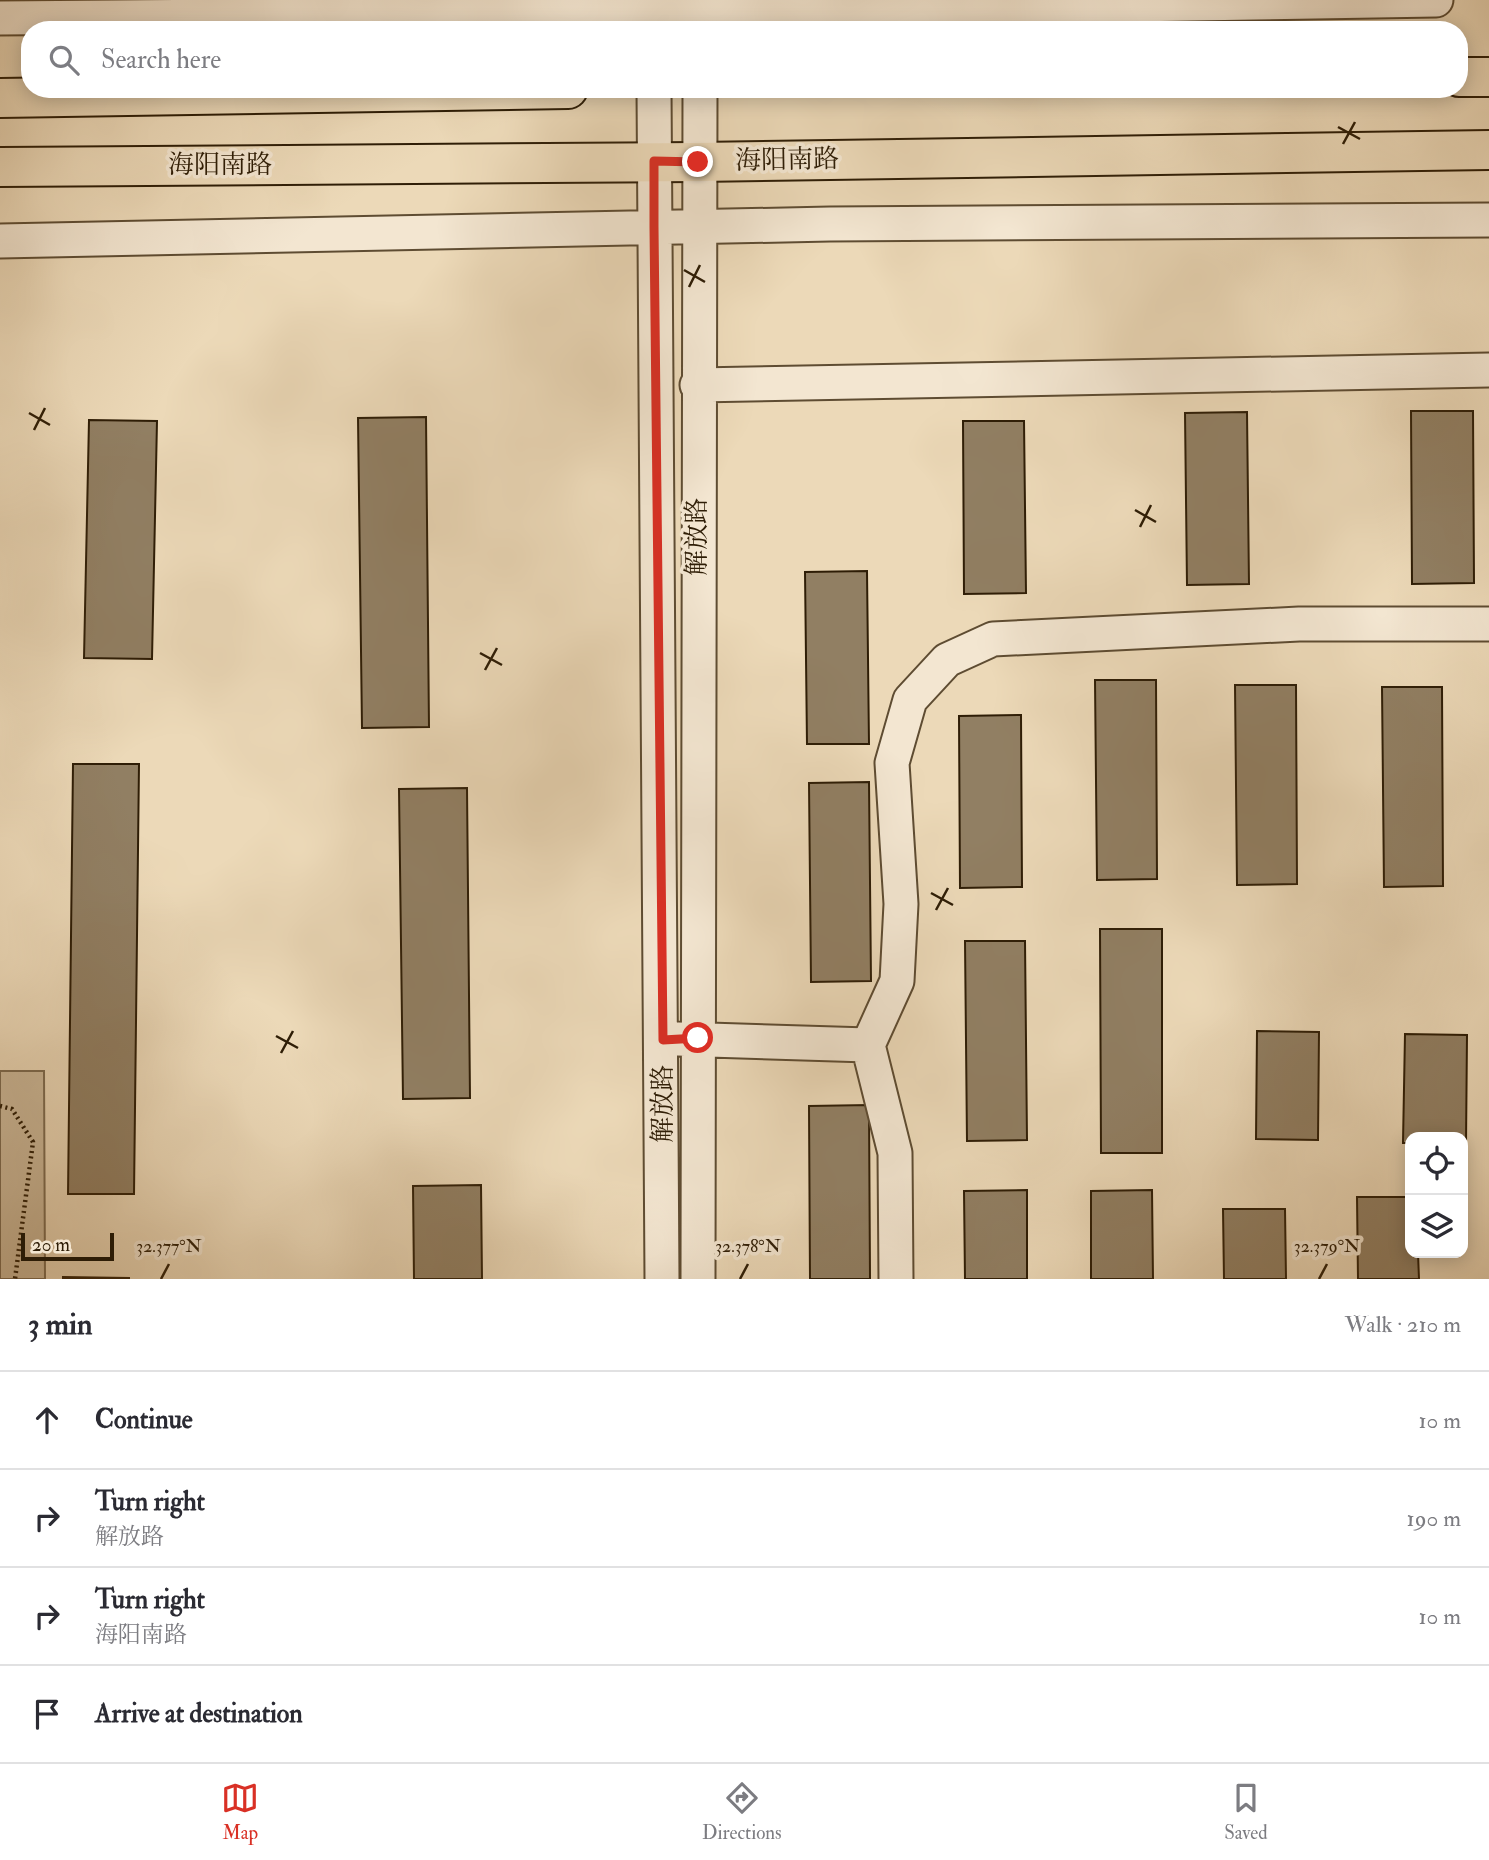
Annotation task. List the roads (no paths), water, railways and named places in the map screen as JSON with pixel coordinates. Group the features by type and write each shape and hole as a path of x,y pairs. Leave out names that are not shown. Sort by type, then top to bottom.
{"main road":[{"path":"1468,77 1489,77"},
{"path":"0,99 57,98"},
{"name":"海阳南路","path":"0,167 698,162 1489,150"}],"street":[{"path":"0,18 700,14 1436,0"},
{"name":"解放路","path":"654,98 663,1040 662,1279"},
{"name":"解放路","path":"698,1279 697,385 700,98"},
{"path":"0,241 654,227 1489,220"},
{"path":"697,385 1489,370"},
{"path":"896,1279 895,1153 867,1045 897,981 901,904 892,763 910,700 947,660 993,639 1299,624 1489,624"},
{"path":"663,1040 698,1038 867,1045"}]}
